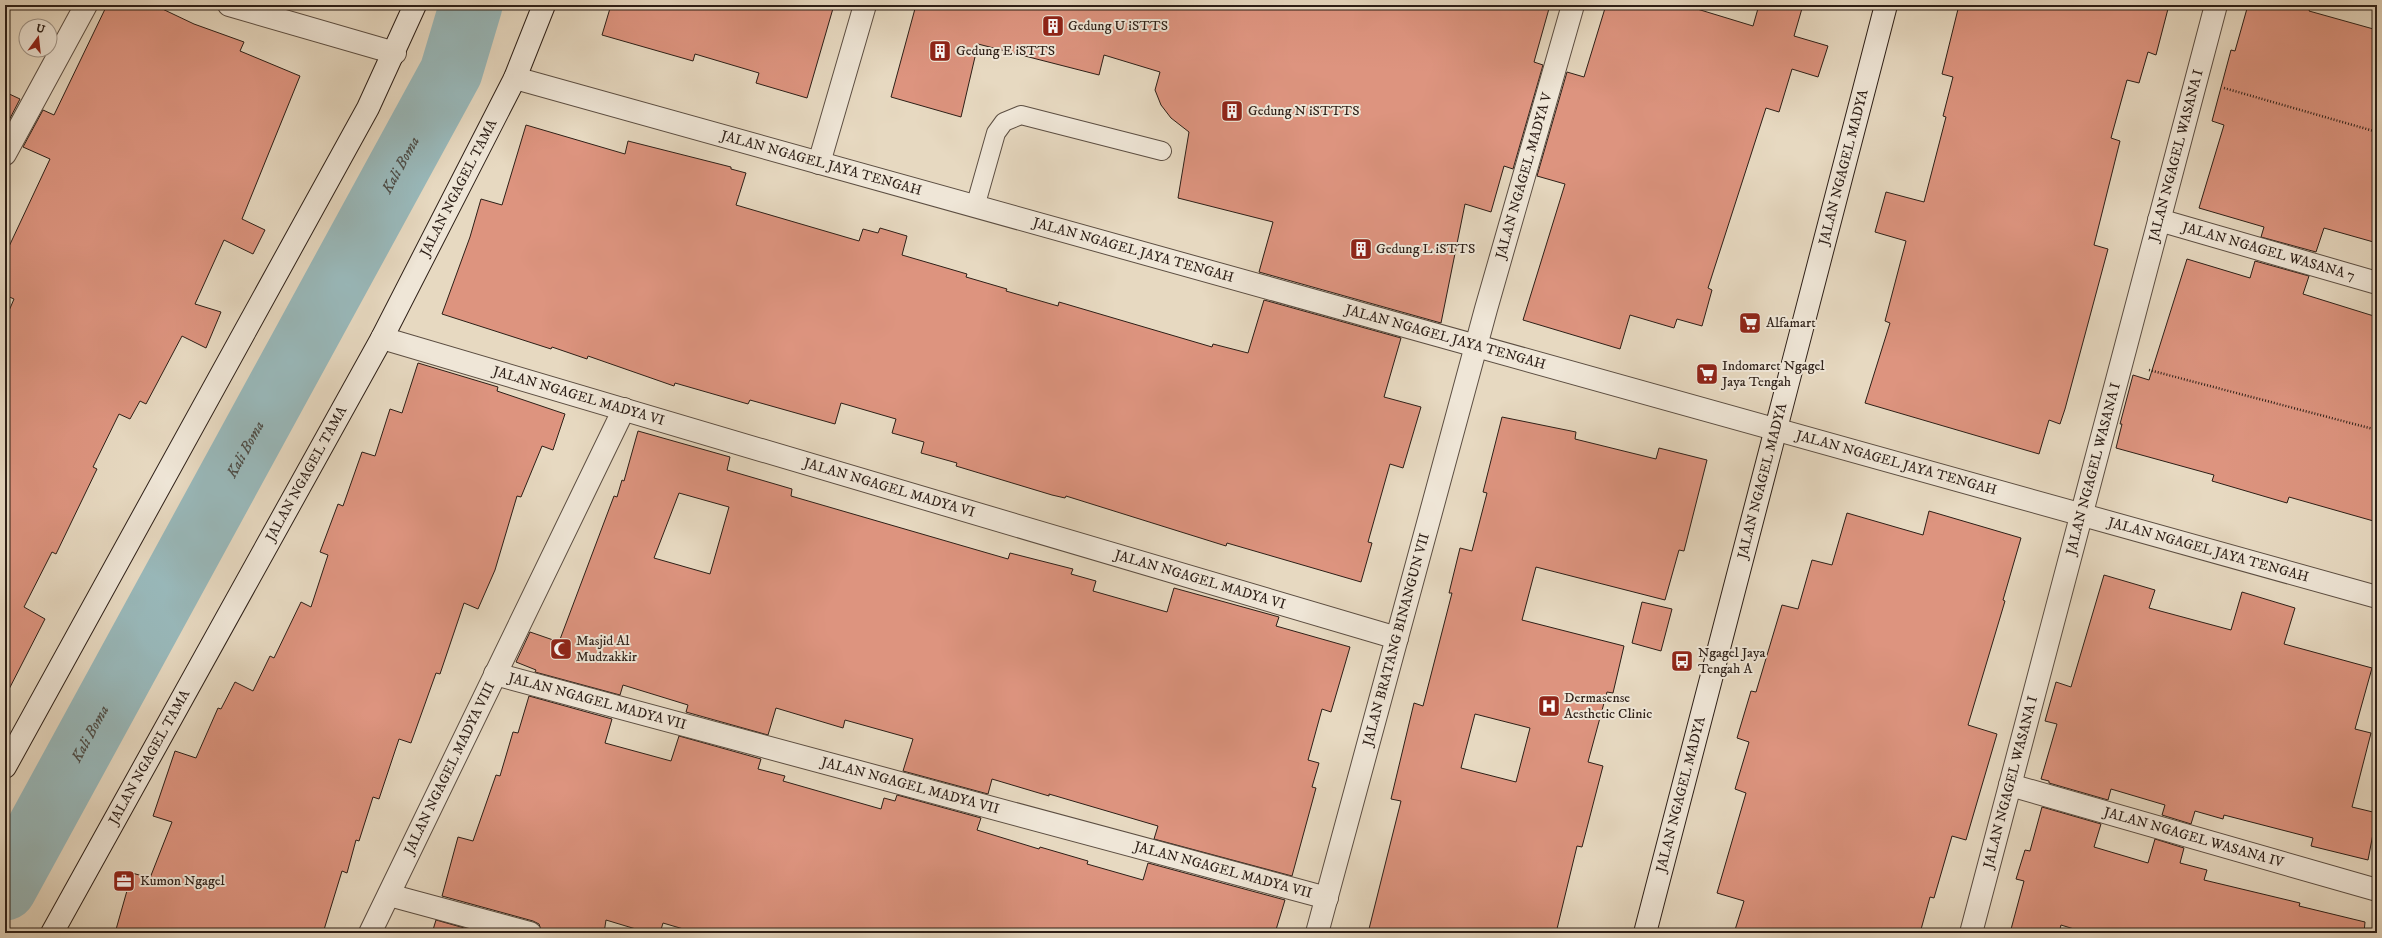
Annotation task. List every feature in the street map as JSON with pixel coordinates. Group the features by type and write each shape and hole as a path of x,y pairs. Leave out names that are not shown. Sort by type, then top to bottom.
{"street":[{"path":"5,154 86,5"},
{"path":"230,5 394,53"},
{"path":"5,767 368,108 415,5"},
{"name":"JALAN NGAGEL TAMA","path":"52,933 382,338 515,78 544,5"},
{"path":"820,163 865,5"},
{"name":"JALAN NGAGEL MADYA V","path":"1476,346 1573,5"},
{"name":"JALAN NGAGEL MADYA","path":"1645,933 1886,5"},
{"name":"JALAN NGAGEL WASANA I","path":"1971,933 2216,5"},
{"name":"JALAN NGAGEL JAYA TENGAH","path":"515,78 2377,597"},
{"name":"JALAN NGAGEL WASANA 7","path":"2159,220 2377,283"},
{"name":"JALAN NGAGEL MADYA VI","path":"382,338 1397,638"},
{"name":"JALAN BRATANG BINANGUN VII","path":"1317,933 1476,346"},
{"name":"JALAN NGAGEL MADYA VIII","path":"370,933 624,409"},
{"name":"JALAN NGAGEL MADYA VII","path":"495,674 1327,898"},
{"name":"JALAN NGAGEL WASANA IV","path":"2010,785 2377,890"},
{"path":"389,895 530,933"}],"lane":[{"path":"975,207 996,133 1004,122 1021,115 1162,151"}],"path":[{"path":"2196,80 2377,132"},
{"path":"2122,363 2377,430"}],"building":[{"path":"107,5 154,5 194,24 244,42 240,51 300,76 242,219 265,230 253,254 224,240 195,304 221,312 206,348 182,336 146,404 140,401 130,419 119,414 93,467 97,469 56,554 52,552 24,607 45,619 5,697 5,320 14,299 5,295 5,255 50,159 23,147 43,110 54,115"},
{"path":"611,5 834,5 807,98 756,83 759,73 695,54 693,61 602,35"},
{"path":"916,5 1550,5 1534,62 1543,65 1513,169 1504,166 1491,212 1465,204 1441,323 1259,272 1273,222 1178,198 1189,132 1171,118 1161,105 1155,90 1160,72 1104,55 1099,75 978,44 961,117 891,97"},
{"path":"1606,5 1684,5 1753,26 1759,5 1803,5 1794,36 1828,46 1818,77 1792,69 1779,112 1766,108 1708,288 1712,290 1702,326 1677,319 1674,328 1630,315 1620,349 1523,320 1565,184 1537,176 1567,72 1584,77"},
{"path":"1959,5 2169,5 2156,55 2148,52 2139,83 2127,80 2111,138 2120,141 2094,245 2108,249 2060,424 2049,420 2039,454 1865,403 1890,323 1885,321 1906,241 1875,232 1886,192 1924,202 1946,117 1943,116 1953,77 1942,74"},
{"path":"2248,5 2311,5 2309,11 2377,30 2377,243 2324,228 2316,252 2261,237 2264,227 2199,208 2224,125 2212,121 2231,50 2235,51"},
{"path":"5,92 20,99 5,128"},
{"path":"526,125 625,154 628,141 731,167 731,169 746,173 736,205 859,241 863,229 878,233 880,228 907,236 902,255 967,274 966,277 1007,289 1006,291 1058,306 1059,302 1212,347 1213,344 1248,353 1264,300 1401,338 1384,397 1421,407 1403,468 1390,464 1368,542 1372,543 1361,582 1227,543 1226,546 1066,496 1065,498 1052,495 956,466 957,463 921,453 924,442 892,433 896,419 841,403 835,424 750,400 748,404 675,383 674,386 588,356 587,359 552,347 551,349 442,314 470,237 481,199 502,205"},
{"path":"2187,259 2250,278 2255,261 2309,276 2303,294 2377,317 2377,522 2289,497 2287,503 2212,481 2214,475 2116,448 2122,424 2120,424 2133,375 2149,380"},
{"path":"418,363 498,387 497,391 565,414 553,450 542,446 521,497 517,496 495,570 478,609 464,603 440,674 436,673 411,743 399,739 379,799 373,797 359,841 356,840 347,873 342,871 323,933 115,933 132,873 150,878 172,822 153,816 175,751 196,758 218,708 221,709 235,682 253,691 270,656 274,658 301,602 311,607 328,555 320,552 338,504 343,506 362,452 375,456 390,409 402,413"},
{"path":"1502,417 1576,432 1575,439 1656,459 1659,448 1707,460 1684,551 1679,550 1665,600 1536,567 1522,620 1624,646 1613,693 1607,692 1588,762 1603,766 1582,847 1577,846 1556,933 1368,933 1401,801 1391,799 1414,703 1423,706 1452,593 1449,593 1460,548 1472,551 1487,493 1483,492","holes":["1475,714 1530,728 1516,782 1461,768"]},
{"path":"638,431 730,457 727,470 792,489 791,496 1008,559 1010,553 1073,569 1071,574 1096,581 1093,591 1167,612 1174,588 1279,617 1276,626 1350,647 1331,712 1322,709 1308,760 1319,763 1312,787 1316,788 1292,876 1154,839 1158,826 1049,794 1049,796 992,779 988,794 903,771 913,739 845,720 843,728 776,708 768,735 686,712 688,705 623,685 620,695 535,672 536,670 516,662 530,632 559,642 614,496 617,497 622,480 624,481","holes":["679,493 729,507 710,574 654,558"]},
{"path":"1929,511 2021,538 2003,600 2005,601 1968,725 1997,734 1966,840 1952,836 1934,898 1930,897 1920,933 1734,933 1744,901 1717,893 1746,793 1735,789 1749,742 1737,738 1751,691 1756,692 1782,605 1798,609 1812,560 1832,565 1847,513 1923,535"},
{"path":"2104,575 2155,590 2149,608 2231,630 2242,592 2295,608 2284,644 2372,668 2355,729 2371,733 2352,807 2377,813 2368,860 2311,846 2313,838 2224,815 2223,819 2195,811 2191,824 2162,815 2165,805 2111,789 2108,800 2049,783 2049,781 2041,779 2057,724 2045,721 2056,682 2071,687"},
{"path":"1642,602 1672,609 1661,651 1632,643"},
{"path":"529,696 612,719 605,743 671,761 679,736 761,759 758,769 785,776 783,781 881,809 884,798 895,801 897,795 981,818 977,830 1039,849 1040,847 1088,861 1087,864 1143,880 1148,863 1285,900 1275,933 697,933 663,923 660,933 649,933 606,920 604,933 542,933 539,924 533,921 442,896 458,837 473,841 496,775 500,776 513,732 518,733"},
{"path":"2042,807 2101,824 2094,847 2148,863 2155,839 2184,848 2180,863 2207,870 2204,880 2300,903 2299,906 2365,922 2364,933 2087,933 2061,925 2059,933 2010,933 2024,881 2016,879 2025,850 2030,851"},
{"path":"436,920 482,933 432,933"}],"waterway":[{"name":"Kali Boma","path":"5,889 451,72 471,5"}],"place":[{"name":"Gedung U iSTTS","path":"1053,26"},
{"name":"Gedung E iSTTS","path":"940,51"},
{"name":"Gedung N iSTTTS","path":"1232,111"},
{"name":"Gedung L iSTTS","path":"1361,249"},
{"name":"Alfamart","path":"1750,323"},
{"name":"Indomaret Ngagel Jaya Tengah","path":"1707,374"},
{"name":"Masjid Al Mudzakkir","path":"561,649"},
{"name":"Ngagel Jaya Tengah A","path":"1682,661"},
{"name":"Dermasense Aesthetic Clinic","path":"1549,706"},
{"name":"Kumon Ngagel","path":"124,881"}]}
